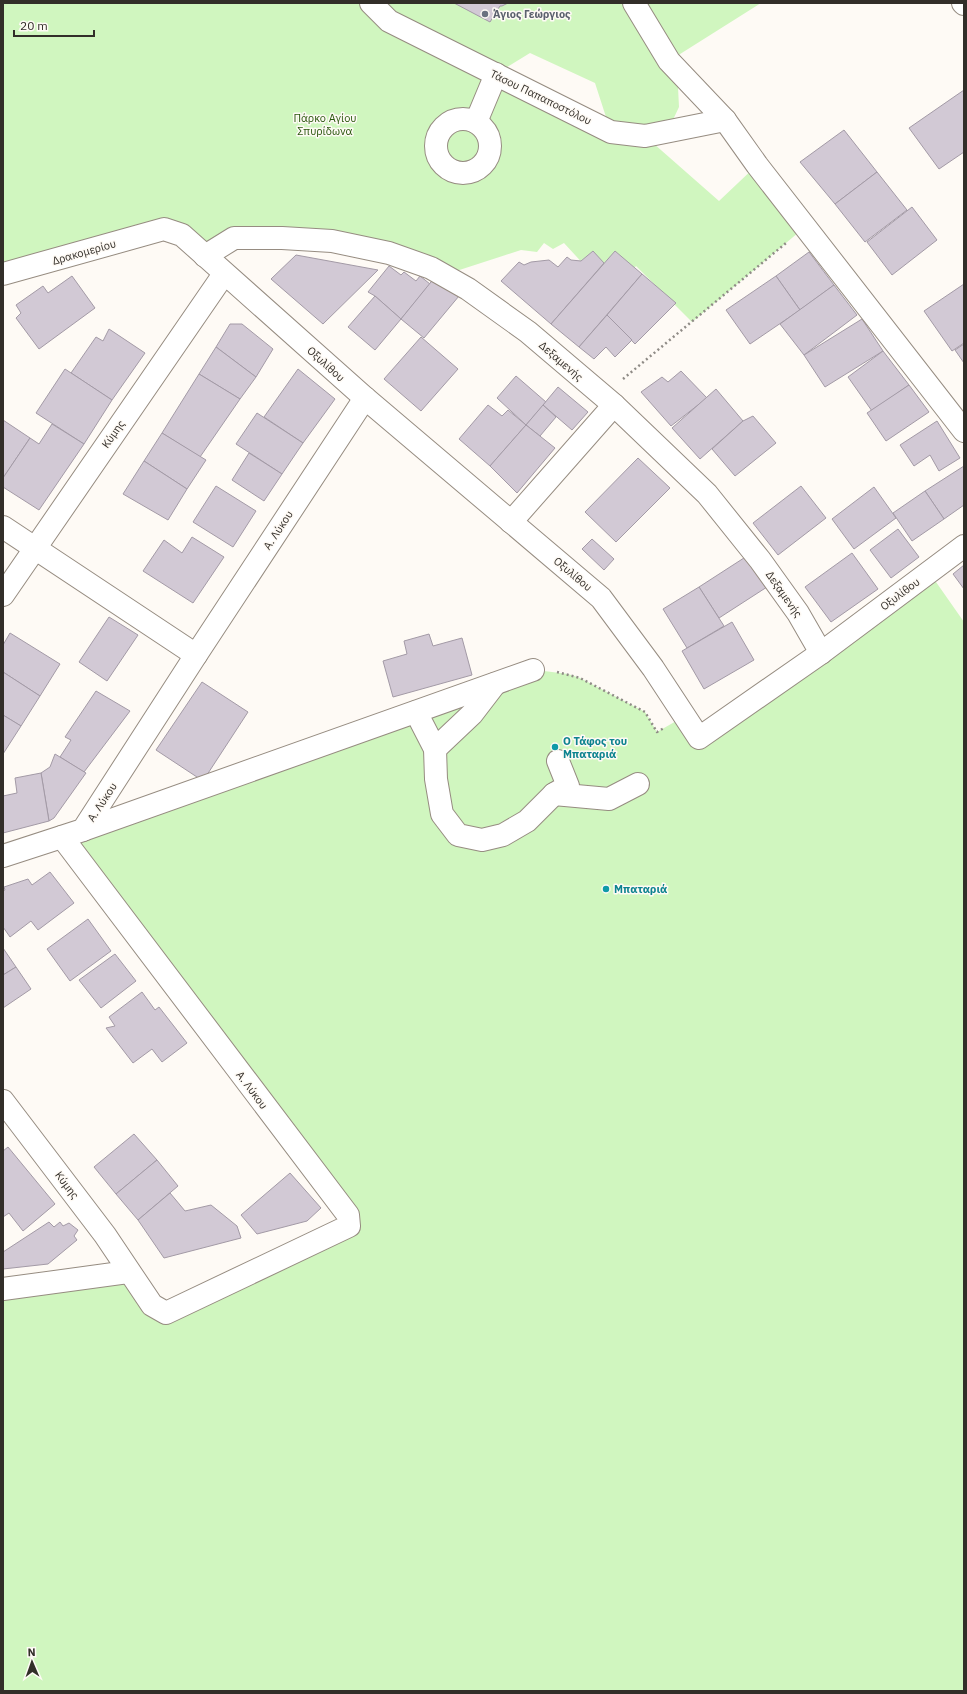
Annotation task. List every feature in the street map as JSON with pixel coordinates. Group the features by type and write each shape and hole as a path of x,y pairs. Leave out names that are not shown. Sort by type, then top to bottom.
{"street":[{"name":"Τάσου Παπαποστόλου","path":"371,3 389,21 611,132 645,136 725,120"},
{"path":"634,3 669,61 725,120 762,171 964,431"},
{"path":"476,122 496,74"},
{"name":"Οξυλίθου","path":"164,229 182,235 365,398 601,598 653,668 699,738 822,653 964,546"},
{"name":"Δρακομερίου","path":"3,274 164,229"},
{"name":"Δεξαμενής","path":"205,256 234,238 282,238 332,241 388,253 431,268 468,289 528,332 608,401 708,494 760,560 798,613 822,653"},
{"name":"Κύμης","path":"3,595 224,274"},
{"name":"Α. Λύκου","path":"348,1215 62,837 83,830 365,398"},
{"path":"511,522 608,401"},
{"path":"3,527 196,655"},
{"path":"83,830 533,670"},
{"path":"435,749 472,714 495,684"},
{"path":"416,712 435,749 436,779 442,814 458,835 482,840 503,835 527,821 554,794 568,786 558,761"},
{"path":"554,794 609,799 638,784"},
{"path":"3,856 62,837"},
{"name":"Κύμης","path":"3,1101 105,1235 128,1272 152,1305 166,1313 349,1226 348,1215"},
{"path":"3,1289 128,1272"}],"path":[{"path":"608,401 789,240"},
{"path":"533,670 568,674 580,678 645,712 657,732 685,716"}],"green space":[{"name":"Πάρκο Αγίου Σπυρίδωνα","path":"3,3 761,3 669,61 678,87 679,107 670,126 645,136 719,201 757,165 805,227 692,322 636,266 621,286 587,268 564,243 553,249 544,243 537,252 521,250 444,275 414,262 236,238 205,256 182,235 3,274","holes":["530,53 595,83 606,117 496,74"]},
{"path":"929,572 964,622 964,1691 3,1691 3,1289 128,1272 166,1313 349,1225 62,837 544,671 568,674 580,678 645,712 657,732 685,716 699,738"}],"building":[{"name":"Άγιος Γεώργιος","path":"454,3 508,3 500,6 490,22"},
{"path":"964,90 964,152 939,169 909,128"},
{"path":"844,130 877,172 835,204 800,162"},
{"path":"877,172 907,210 865,242 835,204"},
{"path":"912,207 937,240 892,275 867,242"},
{"path":"593,251 604,263 551,324 501,281 519,262 524,265 531,262 549,260 558,267 567,257 571,260 581,261"},
{"path":"615,251 642,274 579,347 551,324"},
{"path":"809,252 834,285 800,310 776,276"},
{"path":"296,255 378,270 323,324 271,279"},
{"path":"389,266 401,275 404,272 416,281 420,276 430,284 401,319 375,296 368,292"},
{"path":"642,274 676,303 635,344 607,315"},
{"path":"72,276 95,308 39,349 16,318 21,313 16,305 43,286 48,293"},
{"path":"776,276 800,310 750,344 726,310"},
{"path":"435,277 459,296 424,338 401,319"},
{"path":"964,284 964,343 952,351 924,311"},
{"path":"834,285 857,315 804,355 780,324"},
{"path":"375,296 401,319 375,350 348,327"},
{"path":"607,315 632,340 615,357 606,347 594,359 579,347"},
{"path":"862,319 883,351 825,387 804,355"},
{"path":"230,324 242,324 273,349 256,377 216,347"},
{"path":"109,329 145,353 112,400 71,373 96,337 103,341"},
{"path":"421,337 458,369 421,411 384,379"},
{"path":"964,344 964,363 955,350"},
{"path":"216,347 256,377 240,399 199,374"},
{"path":"883,351 909,385 872,411 848,377"},
{"path":"65,369 112,400 84,444 36,413"},
{"path":"298,369 335,399 303,443 264,417"},
{"path":"681,371 707,398 671,426 641,392 662,377 668,382"},
{"path":"199,374 240,399 200,457 162,433"},
{"path":"516,376 546,402 526,425 497,398"},
{"path":"909,385 929,412 886,441 867,413"},
{"path":"558,387 588,412 572,430 543,405"},
{"path":"716,389 743,421 700,459 672,428"},
{"path":"488,405 502,416 508,410 526,425 490,466 459,439"},
{"path":"543,405 556,417 540,436 526,425"},
{"path":"257,413 303,443 282,474 236,444"},
{"path":"753,416 776,443 735,476 712,449 743,421"},
{"path":"3,420 30,438 3,478"},
{"path":"937,421 960,458 939,471 930,455 914,466 900,445"},
{"path":"52,424 84,444 39,510 3,487 3,478 30,438 39,444"},
{"path":"526,425 555,448 517,493 490,466"},
{"path":"162,433 206,460 187,489 144,461"},
{"path":"249,453 282,474 264,501 232,480"},
{"path":"638,458 670,488 616,542 585,512"},
{"path":"144,461 187,489 168,520 123,494"},
{"path":"964,466 964,505 944,519 925,491"},
{"path":"216,486 256,511 233,547 193,522"},
{"path":"801,486 826,518 778,555 753,523"},
{"path":"874,487 896,518 854,549 832,519"},
{"path":"925,491 944,519 912,541 893,513"},
{"path":"898,529 919,557 891,578 870,550"},
{"path":"192,537 224,557 193,603 143,571 164,540 182,553"},
{"path":"592,539 614,559 604,570 582,549"},
{"path":"852,553 878,589 831,622 805,587"},
{"path":"747,556 767,587 719,618 699,587"},
{"path":"964,565 964,589 953,574"},
{"path":"699,587 724,626 687,648 663,609"},
{"path":"109,617 138,635 107,681 79,662"},
{"path":"732,622 754,660 704,689 682,651"},
{"path":"10,633 60,664 40,696 3,672 3,645"},
{"path":"429,634 433,646 462,638 472,675 393,697 383,661 407,654 404,641"},
{"path":"3,672 40,696 21,726 3,715"},
{"path":"202,682 248,712 203,781 156,750"},
{"path":"96,691 130,711 84,772 60,757 71,740 65,737"},
{"path":"3,715 21,726 3,754"},
{"path":"55,754 86,773 54,818 49,821 41,773 50,767"},
{"path":"41,773 49,821 3,833 3,796 17,793 15,778"},
{"path":"50,872 74,903 38,930 31,921 10,937 3,927 4,887 28,879 32,885"},
{"path":"88,919 111,951 70,981 47,949"},
{"path":"3,948 16,967 3,975"},
{"path":"115,954 136,981 101,1008 79,980"},
{"path":"16,967 31,989 3,1008 3,975"},
{"path":"142,992 155,1010 159,1007 187,1043 162,1062 152,1049 133,1063 106,1028 115,1026 109,1017"},
{"path":"134,1134 157,1160 116,1194 94,1167"},
{"path":"8,1147 55,1204 23,1231 9,1213 3,1217 3,1151"},
{"path":"157,1160 178,1186 138,1220 116,1194"},
{"path":"290,1173 321,1208 307,1221 257,1234 241,1215"},
{"path":"170,1193 185,1211 211,1205 237,1226 241,1238 164,1258 138,1220"},
{"path":"49,1222 54,1227 60,1222 63,1226 69,1223 78,1230 74,1236 77,1240 48,1264 3,1269 3,1252"}],"place":[{"name":"Άγιος Γεώργιος","path":"485,14"},
{"name":"Ο Τάφος του Μπαταριά","path":"555,747"},
{"name":"Μπαταριά","path":"606,889"}]}
